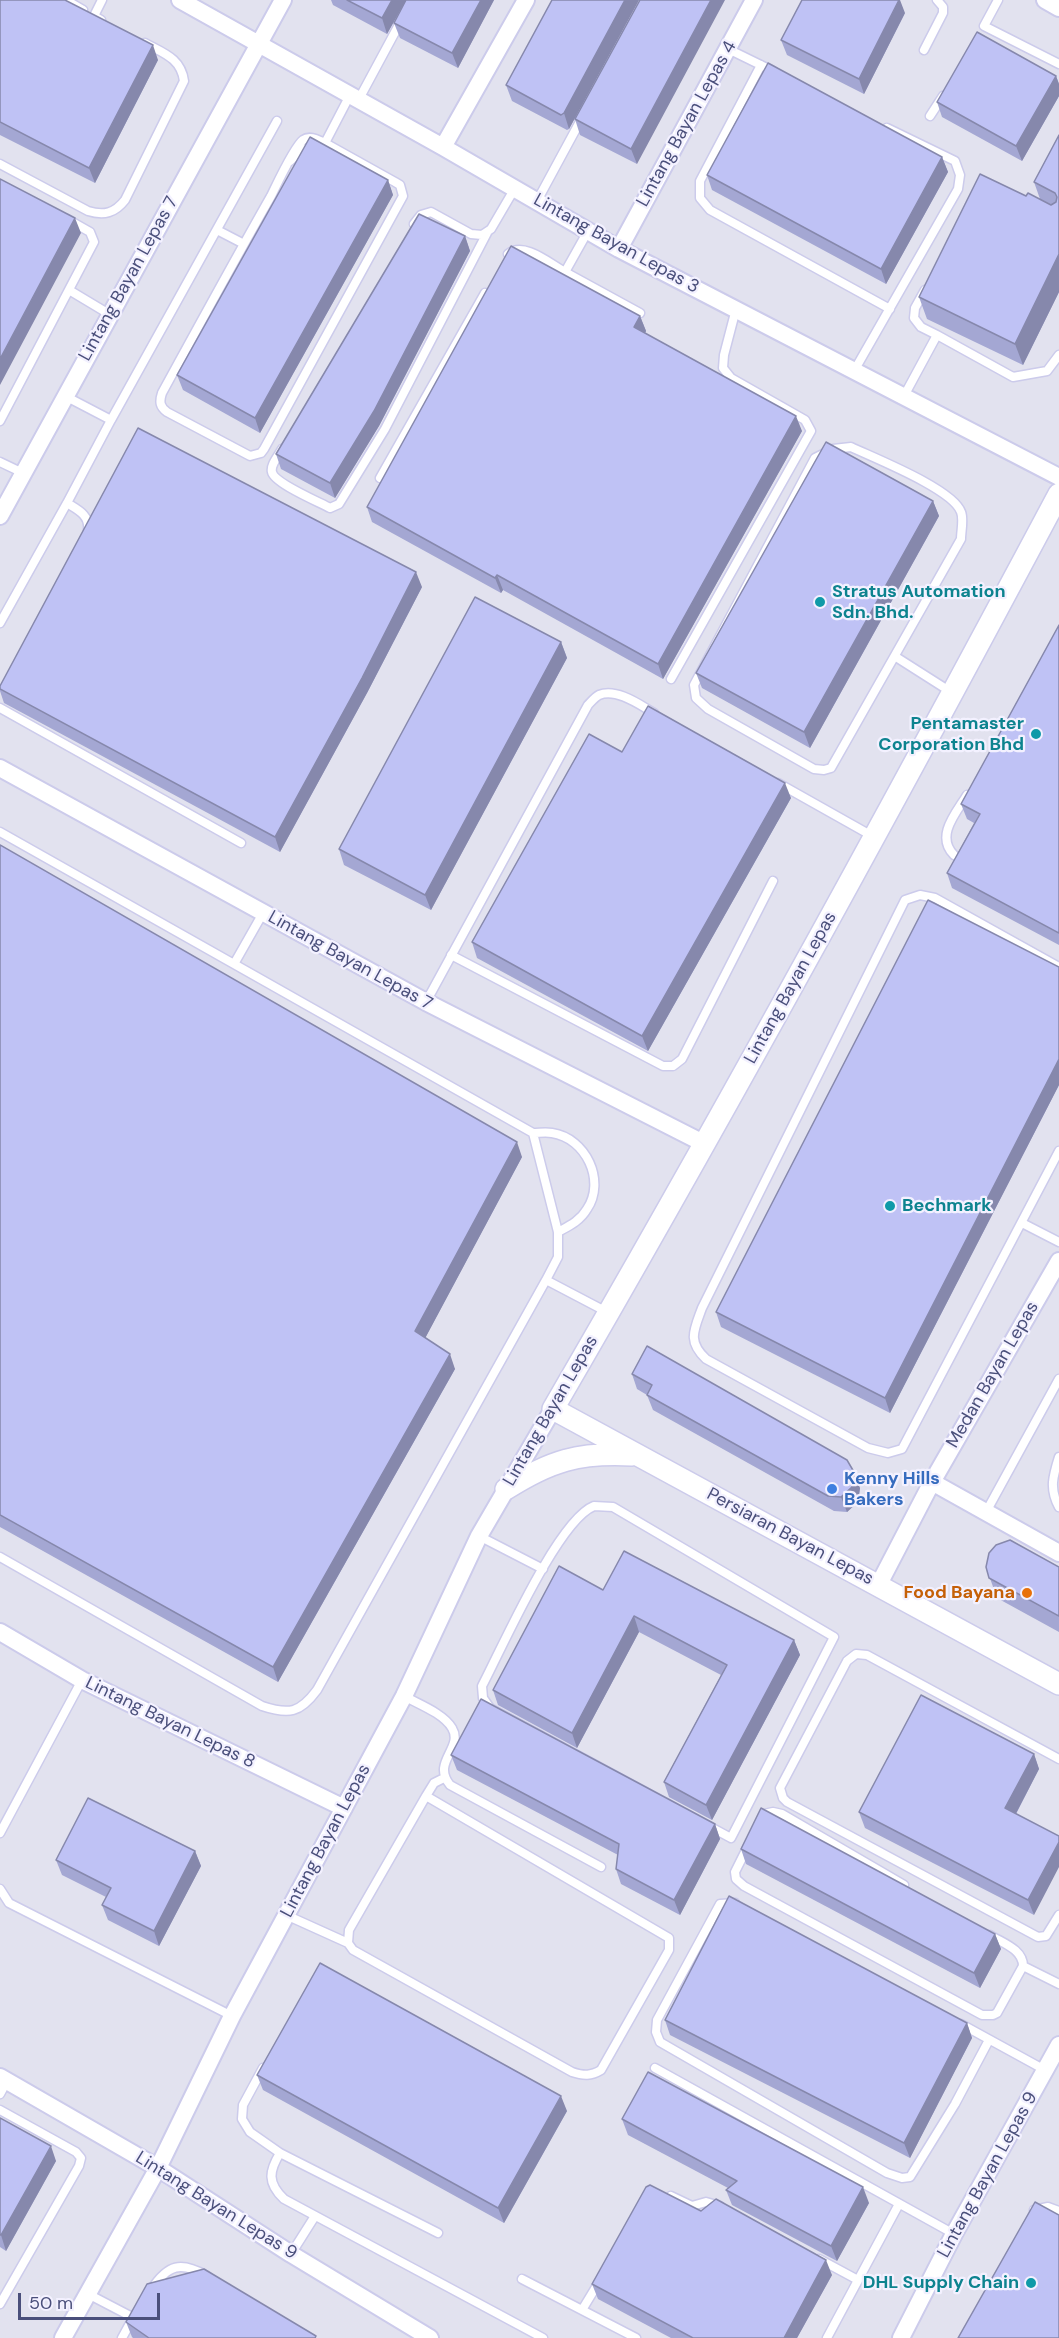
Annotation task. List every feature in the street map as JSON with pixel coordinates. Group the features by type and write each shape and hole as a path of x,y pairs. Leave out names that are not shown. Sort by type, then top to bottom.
{"street":[{"name":"Lintang Bayan Lepas 3","path":"180,0 355,97 619,249 1059,477"},
{"name":"Lintang Bayan Lepas 7","path":"0,516 283,0"},
{"path":"443,147 526,0"},
{"name":"Lintang Bayan Lepas 4","path":"619,249 754,0"},
{"path":"1045,0 1059,8"},
{"name":"Lintang Bayan Lepas","path":"63,2338 158,2168 232,2016 404,1696 479,1536 705,1144 875,838 1059,494"},
{"name":"Lintang Bayan Lepas 7","path":"0,768 426,1002 705,1144"},
{"name":"Medan Bayan Lepas","path":"879,1584 932,1482 1059,1261"},
{"name":"Persiaran Bayan Lepas","path":"553,1409 879,1584 1059,1684"},
{"path":"506,1489 535,1470 567,1459 601,1453 635,1455"},
{"path":"932,1482 1059,1553"},
{"name":"Lintang Bayan Lepas 8","path":"0,1632 82,1680 344,1808"},
{"name":"Lintang Bayan Lepas 9","path":"901,2338 954,2234 1059,2045"},
{"name":"Lintang Bayan Lepas 9","path":"2,2084 158,2168 424,2336"}],"lane":[{"path":"66,0 113,26"},
{"path":"94,16 102,0"},
{"path":"924,50 943,13 943,7 937,0"},
{"path":"978,36 998,0"},
{"path":"325,143 407,10"},
{"path":"984,26 1059,64"},
{"path":"0,164 88,211 98,214 109,213 119,208 184,81 178,63 132,36"},
{"path":"728,49 781,75"},
{"path":"761,65 700,181 700,198 710,210 890,309"},
{"path":"930,116 948,86"},
{"path":"537,201 586,111"},
{"path":"0,623 277,121"},
{"path":"854,371 958,189 960,175 955,161 883,126"},
{"path":"313,138 325,143 400,185 403,196 264,449 261,453 250,456 167,412 160,404 160,399 302,141 313,138"},
{"path":"285,445 273,466 274,476 330,508 339,504 385,429 487,233 515,188"},
{"path":"411,229 421,215 431,212 477,236 487,233"},
{"path":"0,421 92,247 93,237 86,229 57,214"},
{"path":"217,230 244,244"},
{"path":"564,272 588,231"},
{"path":"501,266 510,252 520,249 640,313"},
{"path":"380,478 489,286"},
{"path":"927,287 915,308 914,318 921,327 1013,377 1047,371 1059,355"},
{"path":"69,290 109,314"},
{"path":"671,680 811,431 805,420 731,378 723,368 724,355 736,309"},
{"path":"904,396 937,335"},
{"path":"65,396 111,420"},
{"path":"850,447 944,491 957,504 962,513 961,539 896,657 831,768 824,770 814,769 738,728 708,709 696,698 694,685 815,458 833,449 850,447"},
{"path":"0,462 23,474"},
{"path":"67,503 85,515 88,520 88,532 82,543"},
{"path":"896,657 953,693"},
{"path":"426,1002 588,705 598,696 610,693 630,700 660,717"},
{"path":"0,708 241,843"},
{"path":"773,780 875,838"},
{"path":"954,855 947,848 945,839 947,830 969,790"},
{"path":"0,832 533,1133 553,1133 571,1140 585,1153 593,1171 594,1190 588,1209 575,1223 558,1232"},
{"path":"451,954 663,1065 673,1066 682,1059 773,881"},
{"path":"1059,967 935,898 920,895 905,900 702,1308 694,1331 695,1349 706,1359 868,1448 888,1453 902,1449 1059,1151"},
{"path":"234,964 263,914"},
{"path":"0,1557 262,1706 278,1712 299,1709 307,1704 317,1690 558,1257 558,1232 533,1133"},
{"path":"1022,1223 1059,1242"},
{"path":"546,1280 609,1313"},
{"path":"986,1512 1059,1379"},
{"path":"1059,1457 1052,1478 1052,1488 1059,1507"},
{"path":"594,1506 613,1507 834,1637 731,1838 490,1708 483,1698 482,1686 543,1569 569,1528 586,1509 594,1506"},
{"path":"479,1536 543,1569"},
{"path":"1059,1759 867,1655 856,1654 847,1661 780,1788 780,1794 787,1802 1038,1937 1046,1936 1050,1932 1059,1915"},
{"path":"0,1833 82,1680"},
{"path":"404,1696 436,1714 451,1726 455,1737 443,1768 444,1778 450,1785 601,1867"},
{"path":"348,1943 349,1930 426,1796 434,1783 444,1778"},
{"path":"286,1915 348,1943 353,1950 582,2076 592,2075 601,2070 669,1950 669,1938 426,1796"},
{"path":"759,1824 764,1814 773,1812 782,1814 915,1892"},
{"path":"754,1833 735,1872 736,1879 744,1886 982,2015 993,2015 997,2013 1023,1966 1023,1961 1017,1951 976,1928"},
{"path":"0,1889 9,1903 232,2016"},
{"path":"747,1909 736,1903 720,1904 657,2020 656,2032 660,2042 887,2173 902,2178 910,2177 955,2104 988,2040"},
{"path":"1050,1932 1059,1937"},
{"path":"1023,1966 1059,1984"},
{"path":"957,2022 1045,2070"},
{"path":"271,2055 243,2105 242,2119 250,2132 280,2153 438,2233"},
{"path":"655,2068 954,2234"},
{"path":"0,2110 76,2152 81,2158 80,2166 3,2293 0,2304"},
{"path":"280,2153 271,2168 275,2191 284,2199 543,2338"},
{"path":"661,2191 692,2206 706,2202 725,2208"},
{"path":"827,2338 899,2204"},
{"path":"1026,2218 1032,2211 1040,2208 1048,2207 1059,2211"},
{"path":"291,2254 315,2216"},
{"path":"807,2252 858,2280"},
{"path":"146,2298 158,2279 168,2270 181,2266 193,2268 214,2280"},
{"path":"582,2310 606,2270"},
{"path":"522,2279 636,2338"},
{"path":"88,2294 134,2318"},
{"path":"122,2338 140,2308"}],"shaded area":[{"path":"0,0 1059,0 1059,2338 0,2338"}],"building":[{"path":"0,0 65,0 153,45 89,168 0,122"},
{"path":"347,0 392,0 382,18"},
{"path":"406,0 481,0 452,53 394,23"},
{"path":"552,0 625,0 561,115 506,85"},
{"path":"640,0 711,0 631,149 575,119"},
{"path":"802,0 899,0 859,79 781,40"},
{"path":"977,32 1056,76 1016,146 937,102"},
{"path":"768,63 942,157 881,269 707,175"},
{"path":"1059,135 1059,254 1015,344 919,297 980,174 1026,196 1028,193 1051,205 1056,202 1055,193 1034,182"},
{"path":"310,137 388,180 255,418 177,375"},
{"path":"0,179 75,218 0,359"},
{"path":"419,214 465,236 374,411 330,483 276,454"},
{"path":"511,246 640,316 634,327 796,416 658,664 497,575 495,578 367,507"},
{"path":"138,428 416,572 362,678 275,837 0,689"},
{"name":"Stratus Automation Sdn. Bhd.","path":"826,442 933,501 804,732 696,673"},
{"path":"475,597 561,642 425,895 339,849"},
{"name":"Pentamaster Corporation Bhd","path":"1059,625 1059,933 947,873 980,814 961,804"},
{"path":"648,706 785,783 642,1036 472,942 589,734 622,752"},
{"path":"0,845 517,1142 415,1331 450,1354 273,1667 0,1515"},
{"name":"Bechmark","path":"928,900 1059,967 1059,1059 885,1398 716,1312"},
{"path":"647,1346 847,1460 854,1472 852,1487 841,1497 828,1496 647,1395 652,1385 632,1374"},
{"path":"1010,1540 1059,1567 1059,1616 989,1578 986,1567 989,1553 996,1545"},
{"path":"624,1551 794,1640 706,1805 664,1782 727,1665 634,1616 572,1733 493,1690 559,1566 603,1590"},
{"path":"921,1695 1034,1754 1005,1808 1059,1836 1059,1842 1028,1900 859,1812"},
{"path":"481,1699 715,1824 674,1900 616,1869 619,1844 451,1755"},
{"path":"88,1798 195,1851 154,1931 102,1905 111,1888 56,1860"},
{"path":"761,1808 995,1934 974,1973 741,1849"},
{"path":"729,1896 967,2023 904,2143 665,2020"},
{"path":"320,1963 561,2096 498,2208 257,2075"},
{"path":"648,2072 863,2187 831,2246 726,2190 737,2181 622,2119"},
{"path":"0,2118 51,2146 1,2235 0,2235"},
{"path":"650,2185 701,2211 716,2199 826,2260 784,2338 693,2338 592,2284 646,2187"},
{"name":"DHL Supply Chain","path":"1035,2202 1059,2215 1059,2338 958,2338"},
{"path":"204,2269 316,2336 315,2338 149,2338 126,2322 147,2284"}],"place":[{"name":"Stratus Automation Sdn. Bhd.","path":"820,602"},
{"name":"Pentamaster Corporation Bhd","path":"1036,734"},
{"name":"Bechmark","path":"890,1206"},
{"name":"Kenny Hills Bakers","path":"832,1489"},
{"name":"Food Bayana","path":"1027,1593"},
{"name":"DHL Supply Chain","path":"1031,2283"}]}
